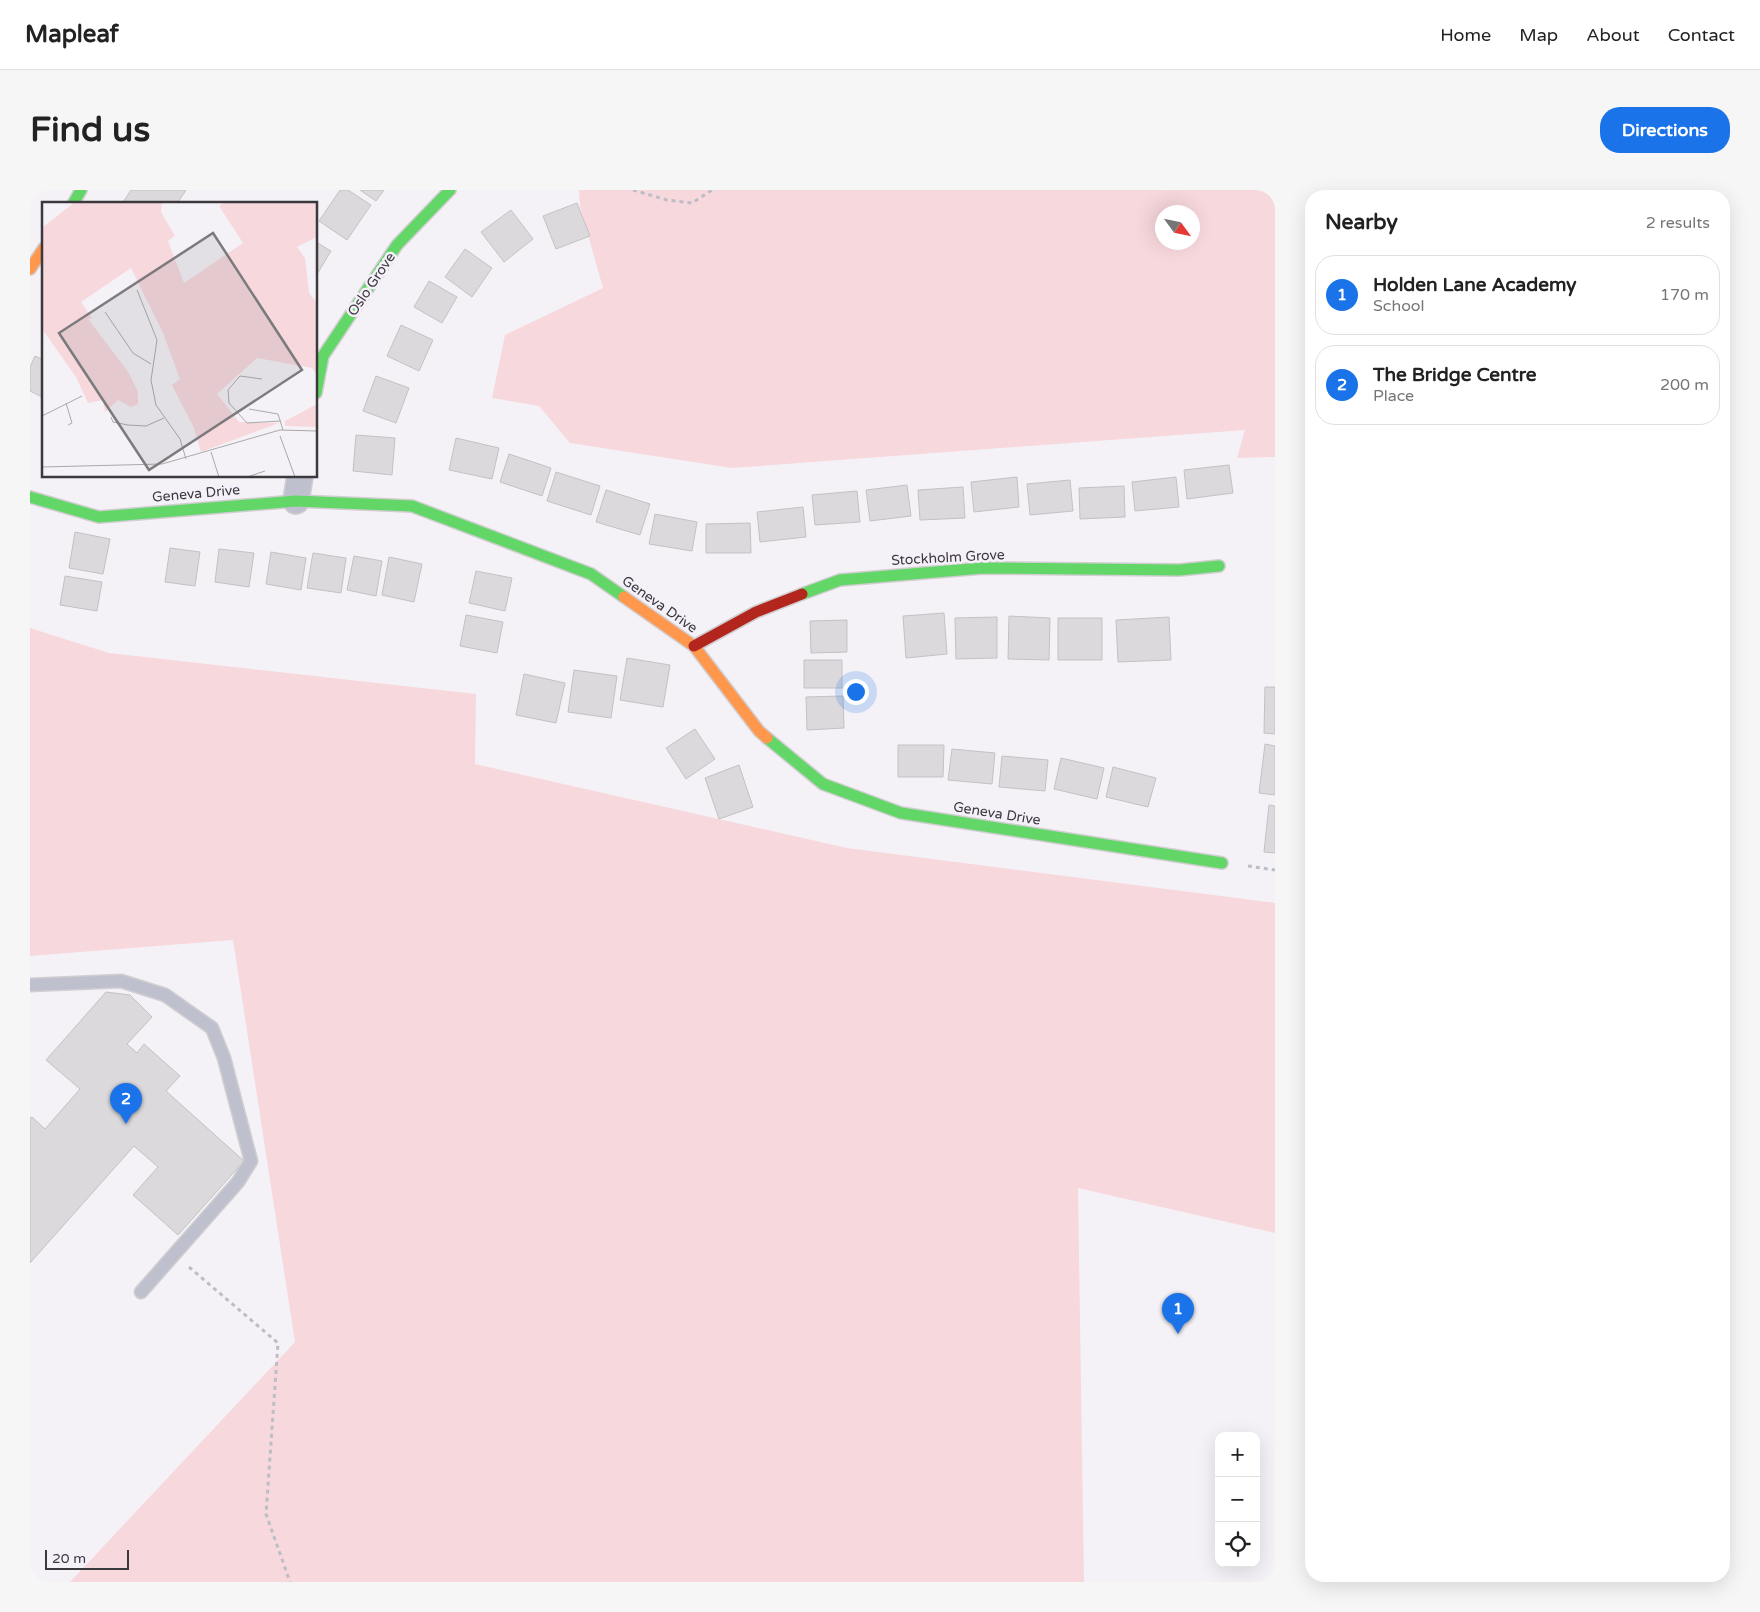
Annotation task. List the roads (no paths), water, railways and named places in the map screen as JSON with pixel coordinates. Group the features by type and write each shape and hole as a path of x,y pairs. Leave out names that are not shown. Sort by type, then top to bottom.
{"street":[{"path":"73,202 82,190"},
{"name":"Oslo Grove","path":"318,382 323,356 397,245 450,190"},
{"path":"30,269 42,251"},
{"path":"296,501 300,478"},
{"name":"Geneva Drive","path":"30,497 100,517 296,501 412,506 591,574 694,646 759,731 823,784 901,813 1222,863"},
{"name":"Stockholm Grove","path":"694,646 756,612 840,580 983,568 1178,570 1218,566"}],"lane":[{"path":"30,986 120,982 165,995 212,1028 224,1058 251,1161 238,1182 173,1253 141,1292"}],"place":[{"name":"The Bridge Centre","path":"126,1124"},
{"name":"Holden Lane Academy","path":"1178,1334"}]}
